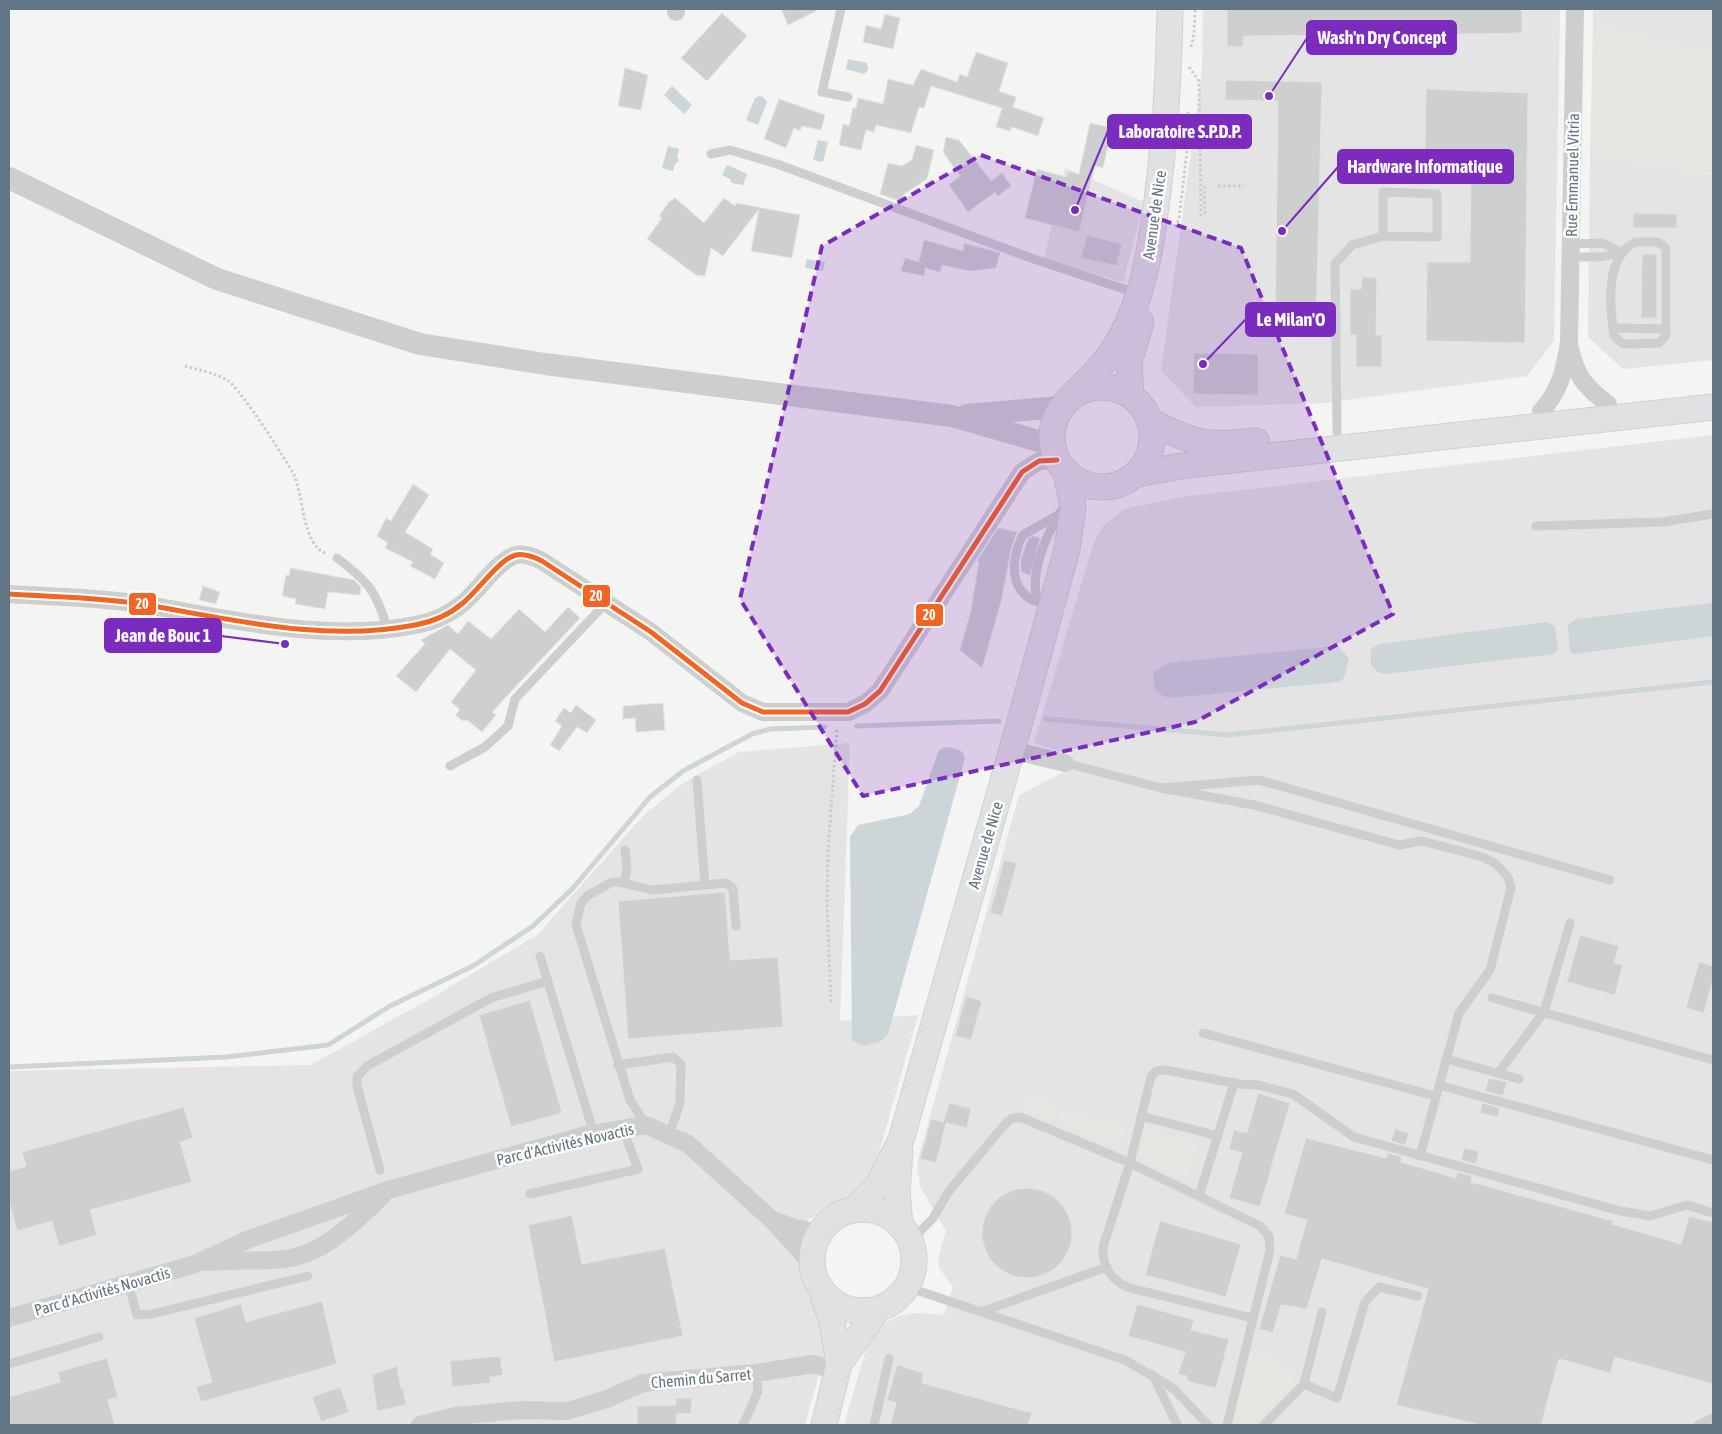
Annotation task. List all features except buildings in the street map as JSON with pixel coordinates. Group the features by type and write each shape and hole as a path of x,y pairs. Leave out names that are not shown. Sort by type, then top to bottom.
{"main road":[{"name":"Avenue de Nice","path":"1131,395 1129,362 1144,295 1168,103 1170,9"},
{"name":"Avenue de Nice","path":"1065,402 1095,374 1112,352 1144,295 1161,247 1179,99 1182,9"},
{"path":"1111,387 1131,395 1143,406 1150,420 1153,435 1146,463 1124,483 1109,487 1094,487 1079,482 1062,468 1052,426 1065,402 1089,388 1111,387"},
{"path":"1150,420 1181,437 1209,445 1608,404 1713,391"},
{"path":"1136,474 1187,465 1713,406"},
{"name":"Avenue de Nice","path":"1062,468 1073,506 1067,550"},
{"name":"Avenue de Nice","path":"906,1233 897,1192 901,1140 1021,719 1045,604 1067,550 1089,511 1109,487"},
{"name":"Avenue de Nice","path":"854,1210 878,1184 901,1140"},
{"path":"821,1288 832,1300 846,1308 862,1311 878,1309 895,1301 907,1286 913,1272 915,1257 906,1233 879,1211 854,1210 838,1216 820,1233 814,1242 812,1264 832,1322 838,1368"},
{"path":"824,1425 838,1368 878,1309"}],"street":[{"name":"Rue Emmanuel Vitria","path":"1569,342 1575,9"},
{"path":"9,178 217,280 420,344 545,364 952,416 1065,402"},
{"path":"1569,342 1578,376 1592,392 1608,404"},
{"path":"1541,411 1553,397 1560,383 1566,363 1569,342"},
{"path":"952,416 1062,468"},
{"path":"9,594 139,604 232,621 347,633 388,630 418,625 445,615 464,602 502,564 515,555 528,555 542,561 651,632 742,702 756,709 763,712 782,714 822,711 848,712 865,704 880,691 1022,472 1039,461 1062,468"},
{"path":"1012,750 1065,763"},
{"name":"Parc d'Activités Novactis","path":"9,1318 195,1264 247,1240 388,1190 594,1134 646,1125 688,1144 772,1220 812,1264"},
{"name":"Parc d'Activités Novactis","path":"195,1264 239,1259 273,1260 293,1258 319,1249 346,1230 388,1190"},
{"name":"Parc d'Activités Novactis","path":"772,1220 795,1228 820,1233"},
{"name":"Chemin du Sarret","path":"420,1425 455,1416 522,1410 567,1411 606,1399 643,1383 756,1373 813,1364 838,1368"}],"lane":[{"path":"841,9 822,92 848,97"},
{"path":"711,154 730,150 777,164 1031,258 1144,295"},
{"path":"1337,432 1335,264 1352,245 1383,236 1437,236 1437,194 1383,192 1383,236"},
{"path":"1570,251 1602,257 1622,252 1635,242 1658,242 1666,248 1666,329 1664,339 1659,343 1623,344 1614,336 1612,328 1611,279 1622,252"},
{"path":"1570,251 1602,243 1622,252"},
{"path":"1612,328 1666,329"},
{"path":"1045,604 1034,585 1045,542 1058,515 1062,468"},
{"path":"1536,526 1662,522 1713,514"},
{"path":"1045,604 1029,599 1019,589 1014,579 1013,570 1023,535 1058,515"},
{"path":"337,558 362,576 370,586 381,606 388,630"},
{"path":"450,766 484,748 508,726 515,699 606,603"},
{"path":"1065,763 1161,788 1254,805 1399,845 1422,841 1484,857 1496,864 1508,877 1511,888 1490,970 1459,1013 1420,1156"},
{"path":"697,780 705,885"},
{"path":"1161,788 1259,780 1610,880"},
{"path":"624,883 627,868 626,850"},
{"path":"646,1125 630,1100 576,925 581,903 587,896 612,882 652,890 726,883 733,889 736,926"},
{"path":"1499,1072 1544,1012 1570,923"},
{"path":"540,956 594,1134"},
{"path":"380,1170 357,1086 358,1077 367,1066 491,998 548,981"},
{"path":"1492,998 1713,1060"},
{"path":"1202,1033 1436,1096"},
{"path":"618,1064 673,1057 681,1064 680,1103 669,1135"},
{"path":"1446,1059 1519,1079"},
{"path":"1252,1318 1130,1288 1114,1280 1102,1255 1130,1163 1151,1077 1160,1070 1234,1084 1258,1085 1293,1094 1354,1137 1640,1216 1650,1216 1687,1205 1713,1213"},
{"path":"1199,1196 1234,1084"},
{"path":"1439,1085 1713,1160"},
{"path":"1141,1116 1218,1136"},
{"path":"906,1233 933,1218 946,1196 970,1164 1006,1123 1016,1117 1025,1118 1130,1163 1260,1226 1269,1236 1270,1250 1227,1425"},
{"path":"530,1194 638,1169 624,1129"},
{"path":"981,1312 1107,1268"},
{"path":"128,1283 136,1315 152,1314 308,1276"},
{"path":"907,1286 1125,1360 1173,1388 1208,1425"},
{"path":"1304,1384 1337,1398 1365,1302 1379,1287 1418,1296"},
{"path":"1264,1425 1304,1384 1322,1312"},
{"path":"9,1364 99,1337"},
{"path":"874,1425 889,1358"},
{"path":"743,1425 758,1391 756,1373"},
{"path":"1153,1375 1177,1425"},
{"path":"1698,1425 1713,1418"}],"path":[{"path":"1187,64 1199,81 1201,214 1205,212 1204,189 1206,186"},
{"path":"1218,186 1244,186"},
{"path":"184,366 228,381 244,398 294,475 309,533 314,543 321,552 337,558"},
{"path":"831,1002 827,905 828,850 838,713"}],"highlighted area":[{"path":"981,155 1241,248 1393,614 1195,722 863,796 740,599 822,246"}],"shaded area":[{"path":"1203,9 1560,9 1554,341 1527,376 1324,403 1196,407 1161,371 1202,72"},
{"path":"1593,9 1713,9 1713,57 1593,26"},
{"path":"1593,26 1713,57 1713,174 1590,152"},
{"path":"848,59 867,63 868,70 864,74 846,69"},
{"path":"672,86 692,105 684,114 664,95"},
{"path":"763,97 767,102 758,125 746,120 755,98"},
{"path":"818,140 828,142 823,162 813,160"},
{"path":"668,146 679,149 677,157 679,161 675,164 673,171 662,168"},
{"path":"1590,152 1713,174 1713,360 1623,369 1588,337"},
{"path":"727,165 747,174 743,185 732,183 730,179 722,175"},
{"path":"1065,168 1144,202 1123,282 1044,259"},
{"path":"807,259 825,262 823,271 805,268"},
{"path":"1713,435 1713,1425 844,1425 869,1339 881,1326 896,1317 916,1313 944,1315 953,1287 939,1268 938,1258 946,1231 920,1186 917,1163 1019,795 1062,773 1068,754 1034,743 1093,545 1103,526 1124,509 1181,497"},
{"path":"1713,603 1713,636 1574,654 1570,652 1568,625 1576,619"},
{"path":"1547,622 1555,626 1558,649 1554,654 1385,674 1378,672 1371,665 1371,649 1379,644"},
{"path":"1338,646 1349,659 1344,678 1339,682 1170,698 1158,692 1153,681 1154,672 1168,663"},
{"path":"850,743 840,1021 918,1015 874,1170 855,1200 809,1219 795,1256 807,1273 814,1295 822,1310 825,1353 805,1425 9,1425 9,1071 311,1065 428,1000 537,935 643,816 683,783 739,752"},
{"path":"947,747 961,751 965,758 888,1034 880,1042 863,1046 852,1040 850,837 858,825 910,814 919,806 939,750"},
{"path":"1027,1096 1058,1105 1051,1119 1024,1107 1024,1099"},
{"path":"1061,1110 1125,1129 1121,1143 1111,1143 1110,1146 1057,1122"},
{"path":"1149,1130 1193,1143 1196,1147 1188,1179 1139,1157 1146,1131"},
{"path":"1251,1351 1260,1352 1296,1375 1293,1383 1251,1425 1238,1425 1233,1417 1236,1413"}],"waterway":[{"path":"1046,719 1228,735 1713,682"},
{"path":"857,726 999,721"},
{"path":"9,1067 226,1057 328,1045 390,1006 473,966 533,926 573,888 650,797 683,771 752,734 770,729 825,727"}],"transit line":[{"name":"20","path":"9,594 125,602 278,627 346,631 381,630 421,624 447,614 469,598 503,562 516,555 526,555 542,561 651,632 742,703 763,712 848,712 865,704 880,691 1022,472 1039,461 1057,460"}],"place":[{"name":"Wash'n Dry Concept","path":"1269,96"},
{"name":"Laboratoire S.P.D.P.","path":"1075,210"},
{"name":"Hardware Informatique","path":"1282,231"},
{"name":"Le Milan'O","path":"1203,364"},
{"name":"Jean de Bouc 1","path":"285,644"}]}
